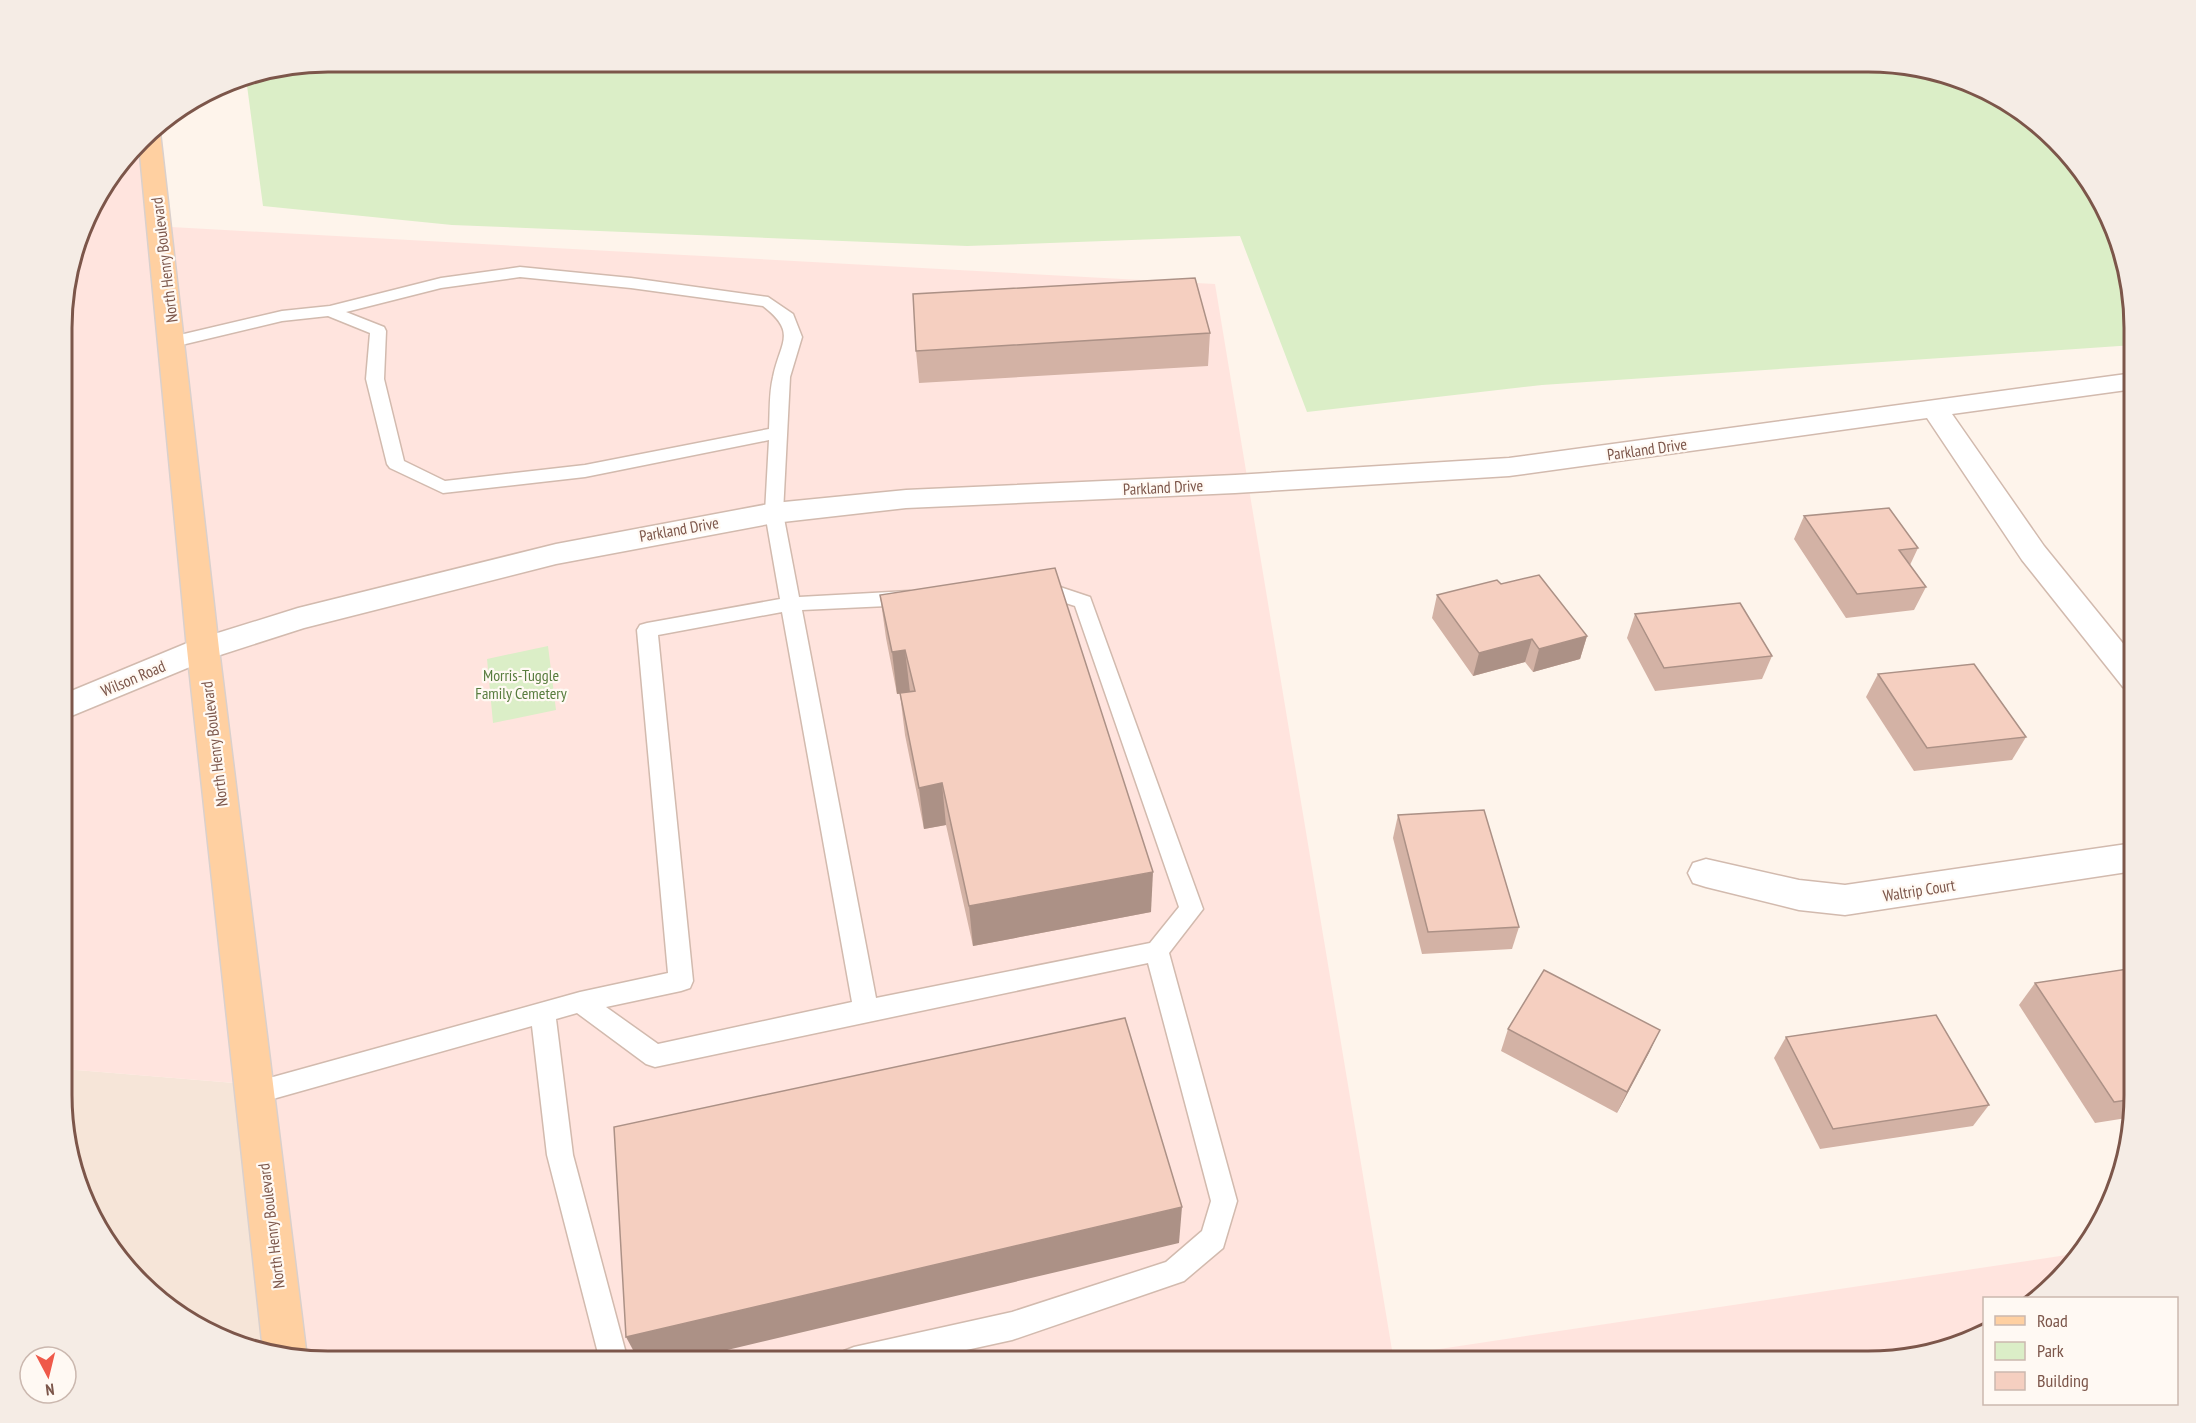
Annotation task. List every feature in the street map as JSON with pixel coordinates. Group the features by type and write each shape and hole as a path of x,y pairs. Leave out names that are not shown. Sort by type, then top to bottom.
{"main road":[{"name":"North Henry Boulevard","path":"150,144 173,342 203,649 285,1347"}],"street":[{"name":"Parkland Drive","path":"203,649 298,619 556,554 774,513 906,499 1235,484 1509,466 2124,382"},
{"path":"1934,408 2033,553 2124,667"},
{"name":"Wilson Road","path":"72,704 203,649"},
{"name":"Waltrip Court","path":"1706,873 1769,890 1822,899 1845,900 2124,858"}],"lane":[{"path":"173,342 282,316 330,311 441,283 520,272 631,283 768,302 787,317 794,337 780,377 774,513 866,1010"},
{"path":"330,311 378,331 375,379 396,465 443,487 585,471 778,433"},
{"path":"580,1002 655,1056 866,1010 1157,951 1191,909 1083,602 1048,590 1013,592"},
{"path":"255,1093 543,1011 681,981 647,630 791,604 932,596"},
{"path":"899,1351 1012,1326 1085,1304 1174,1272 1213,1239 1224,1201 1157,951"},
{"path":"543,1011 560,1155 611,1351"}],"shaded area":[{"path":"161,133 153,226 1215,284 1392,1351 304,1350 271,1086 72,1070 72,328 74,294 91,230 106,200 135,159 159,135"},
{"path":"72,1070 271,1086 304,1350 278,1346 230,1332 200,1317 159,1288 135,1264 106,1223 91,1193 74,1129"},
{"path":"2068,1255 2037,1288 2025,1297 1983,1297 1983,1324 1934,1342 1902,1349 1868,1351 1426,1351"}],"green space":[{"path":"328,72 1868,72 1902,74 1966,91 1996,106 2037,135 2061,159 2090,200 2105,230 2122,294 2124,346 1542,385 1307,412 1240,236 967,246 452,225 263,206 247,86 294,74"},
{"name":"Morris-Tuggle Family Cemetery","path":"548,646 556,710 493,723 487,659"}],"building":[{"path":"1195,278 1210,333 916,351 913,294"},
{"path":"1889,508 1918,548 1899,550 1926,587 1857,594 1804,516"},
{"path":"1055,568 1153,872 969,906 942,783 919,788 900,693 915,691 905,650 892,652 880,595"},
{"path":"1539,575 1587,636 1539,649 1532,639 1479,653 1437,595 1497,580 1501,584"},
{"path":"1740,603 1772,656 1664,668 1635,614"},
{"path":"1974,664 2026,737 1927,748 1878,674"},
{"path":"1484,810 1519,927 1428,932 1398,815"},
{"path":"1544,970 1660,1030 1627,1092 1508,1029"},
{"path":"2124,970 2124,1101 2114,1102 2035,983"},
{"path":"1936,1015 1989,1105 1833,1129 1786,1037"},
{"path":"1125,1018 1182,1207 626,1337 614,1127"}]}
